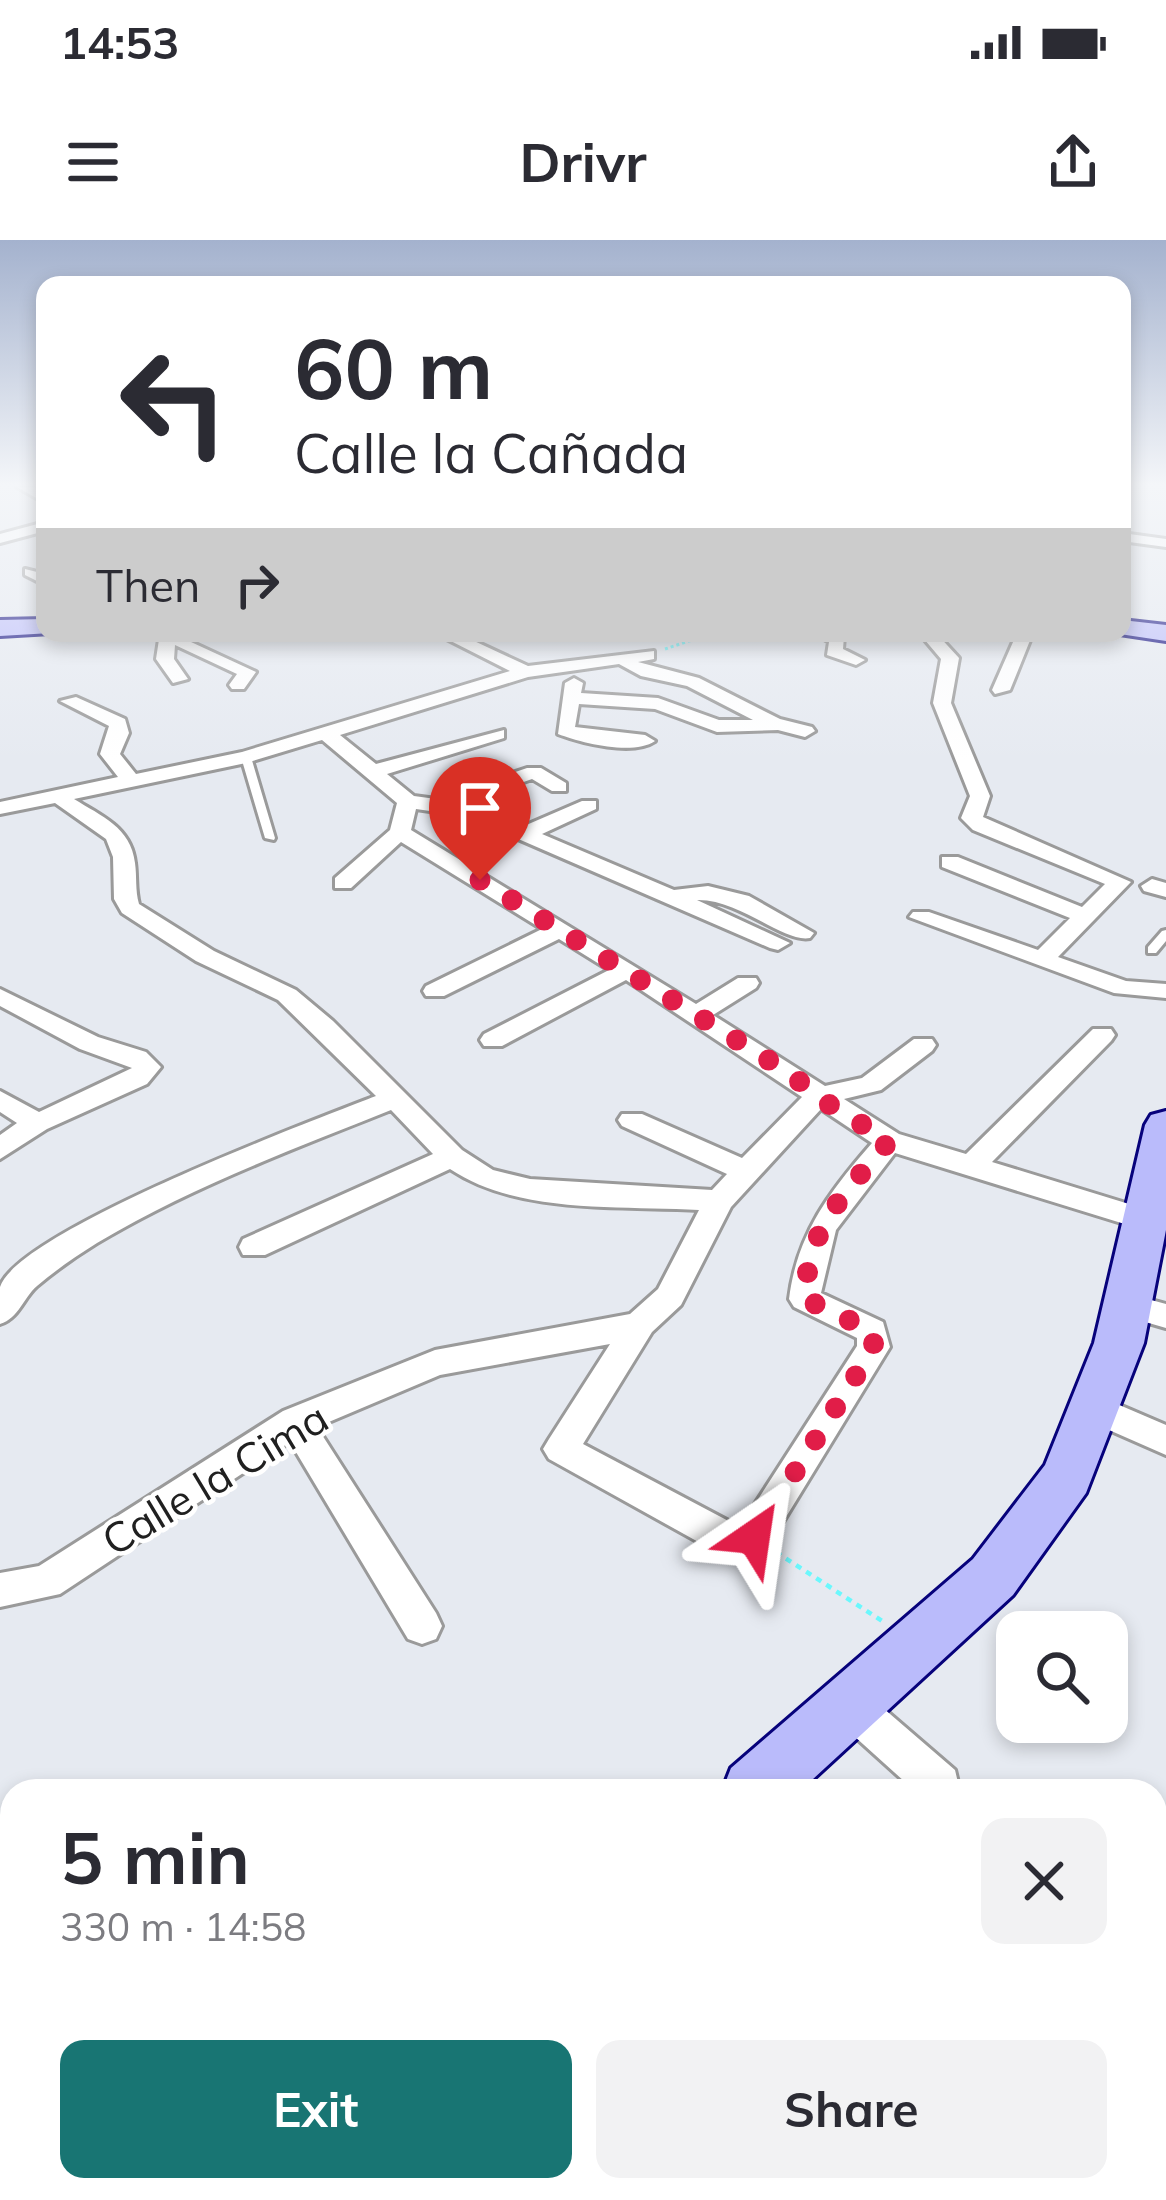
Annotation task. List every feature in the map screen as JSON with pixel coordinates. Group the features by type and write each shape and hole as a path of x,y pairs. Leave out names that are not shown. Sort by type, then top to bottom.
{"street":[{"path":"0,628 36,627"},
{"path":"1131,629 1166,633"},
{"path":"167,642 165,659 179,679"},
{"path":"183,642 247,672 238,686"},
{"path":"462,642 526,672"},
{"path":"837,642 833,651 856,660"},
{"path":"935,642 950,658 942,703 980,796 972,818 980,826 1117,878 1117,888 1042,960"},
{"path":"1001,690 1021,642"},
{"path":"635,661 578,676 565,730 645,742"},
{"path":"0,825 11,806 246,758 526,672 635,661 692,682 772,726"},
{"path":"571,698 658,704 717,726 805,731"},
{"path":"69,701 118,722 119,734 110,754 131,781"},
{"path":"327,734 408,801 444,803 778,943"},
{"path":"372,772 497,734"},
{"path":"444,803 534,772 560,787"},
{"path":"63,796 66,805 94,816 115,833 123,852 124,898 130,908 205,956 287,994 452,1157 498,1184 719,1201"},
{"path":"344,884 400,832 408,801"},
{"path":"523,835 589,805"},
{"path":"400,832 627,970 889,1141 970,1167 1144,1278"},
{"path":"950,862 1087,916"},
{"path":"673,898 697,890 717,893 774,914 802,933"},
{"path":"921,916 1123,988 1166,991"},
{"path":"435,991 560,929"},
{"path":"493,1040 627,970"},
{"path":"695,1015 747,983"},
{"path":"0,995 89,1043 137,1058 148,1067 138,1078 37,1124 0,1149"},
{"path":"970,1167 1102,1035"},
{"path":"889,1141 819,1225 806,1284 805,1299 872,1331 874,1347 754,1537 733,1542 561,1449 641,1323 670,1297 719,1201 745,1171 817,1097 871,1084 922,1045"},
{"path":"0,1312 4,1299 27,1274 106,1225 202,1178 396,1098"},
{"path":"0,1100 37,1124"},
{"path":"632,1120 745,1171"},
{"path":"767,1779 993,1577 1067,1477 1144,1278 1166,1125"},
{"path":"254,1247 452,1157"},
{"name":"Calle la Cima","path":"0,1590 46,1582 295,1421 435,1363 605,1334 641,1323"},
{"path":"1096,1408 1166,1441"},
{"path":"295,1421 422,1626"},
{"path":"847,1703 931,1779"}],"lane":[{"path":"246,758 271,838"},
{"path":"1152,950 1166,934"}],"path":[{"path":"635,661 688,642"},
{"path":"754,1537 917,1644"}],"route":[{"path":"480,880 791,1074 817,1097 889,1141 819,1225 806,1284 805,1299 872,1331 874,1347 754,1537"}]}
